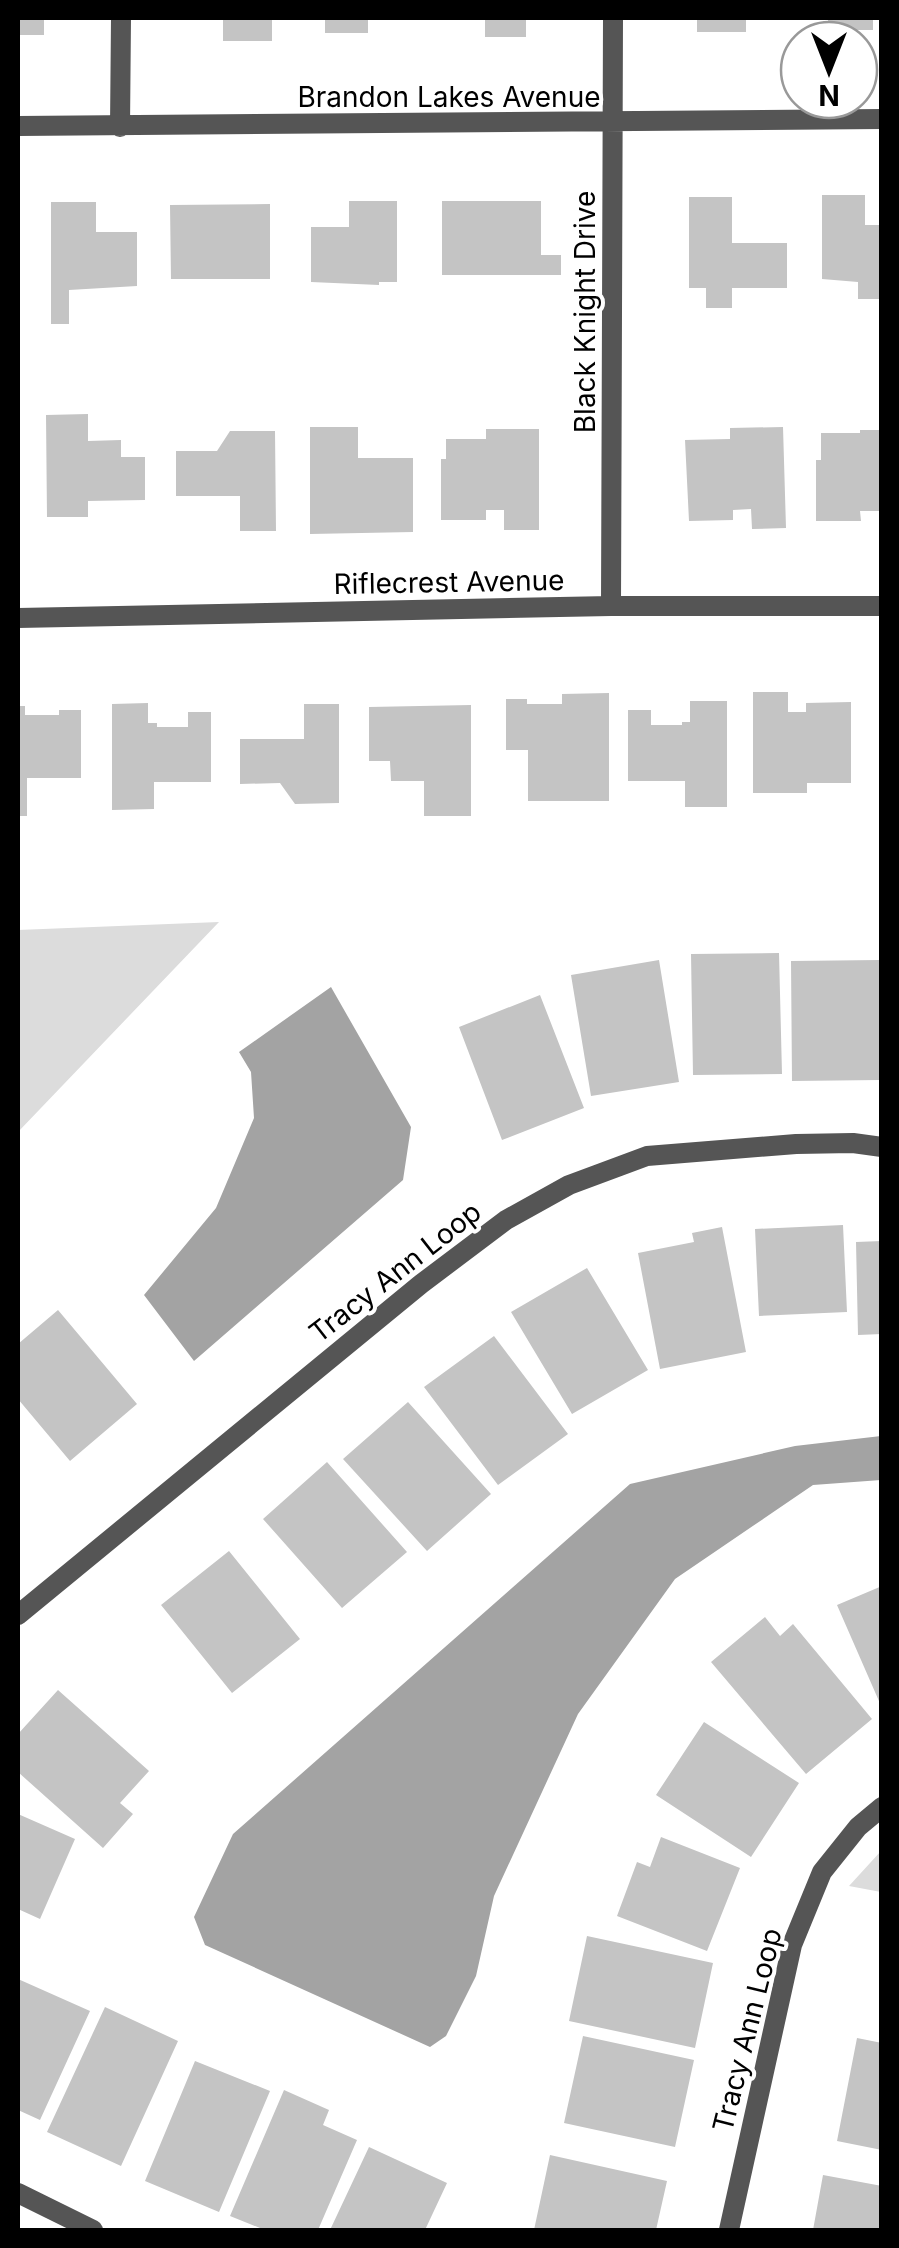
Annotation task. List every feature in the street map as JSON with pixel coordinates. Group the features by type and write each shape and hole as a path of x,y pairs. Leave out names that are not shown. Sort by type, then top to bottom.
{"street":[{"path":"120,127 121,18"},
{"name":"Black Knight Drive","path":"611,606 613,18"},
{"name":"Brandon Lakes Avenue","path":"18,126 882,119"},
{"name":"Riflecrest Avenue","path":"18,618 611,606 882,606"},
{"name":"Tracy Ann Loop","path":"18,1616 421,1284 506,1220 569,1185 646,1156 796,1144 882,1147"},
{"name":"Tracy Ann Loop","path":"729,2230 792,1945 822,1872 858,1827 882,1807"},
{"path":"18,2194 93,2230"}],"shaded area":[{"path":"219,922 18,1132 18,930"},
{"path":"331,987 411,1127 403,1180 194,1361 144,1295 216,1208 254,1118 251,1072 239,1052"},
{"path":"881,1436 881,1480 813,1485 675,1579 578,1714 494,1896 476,1976 446,2036 430,2047 205,1945 194,1917 233,1834 630,1484 795,1446"},
{"path":"881,1851 881,1892 849,1886"}],"building":[{"path":"18,18 44,18 44,35 18,35"},
{"path":"223,18 272,18 272,41 223,41"},
{"path":"325,18 368,18 368,33 325,33"},
{"path":"485,18 526,18 526,37 485,37"},
{"path":"697,18 746,18 746,32 697,32"},
{"path":"828,18 873,18 873,20"},
{"path":"822,195 865,195 865,225 882,225 882,299 858,299 858,282 822,279"},
{"path":"689,197 732,197 732,243 787,243 787,288 732,288 732,308 706,308 706,288 689,288"},
{"path":"349,201 397,201 397,282 311,282 311,227 349,227"},
{"path":"442,201 541,201 541,255 561,255 561,275 442,275"},
{"path":"51,202 96,202 96,232 137,232 137,286 69,290 69,324 51,324"},
{"path":"270,204 270,279 171,279 170,205"},
{"path":"88,414 88,441 121,440 121,457 145,457 145,500 88,501 88,517 47,517 46,415"},
{"path":"310,427 358,427 358,458 413,458 413,532 310,534"},
{"path":"783,427 786,528 752,529 751,509 733,510 733,520 689,521 685,440 730,439 730,428"},
{"path":"486,429 539,429 539,530 504,530 504,510 486,510 486,520 441,520 441,459 446,459 446,439 486,439"},
{"path":"882,430 882,511 860,511 861,521 816,521 816,460 821,460 821,433"},
{"path":"230,431 275,431 276,531 240,531 240,496 176,496 176,451 217,451"},
{"path":"753,692 788,692 788,712 806,712 806,703 851,702 851,783 807,783 807,793 753,793"},
{"path":"609,693 609,801 528,801 528,750 506,750 506,699 527,699 527,704 562,704 562,694"},
{"path":"690,701 727,701 727,807 685,807 685,781 628,781 628,710 651,710 651,725 682,725 690,722"},
{"path":"148,703 148,723 157,723 157,727 188,727 188,712 211,712 211,782 154,782 154,809 112,810 112,704"},
{"path":"304,704 339,704 339,803 295,804 280,783 240,784 240,739 304,739"},
{"path":"471,705 471,816 424,816 424,781 391,781 390,761 369,761 369,707"},
{"path":"18,706 25,706 25,715 59,715 59,710 81,710 81,778 27,778 27,816 18,816"},
{"path":"779,953 782,1074 693,1075 691,954"},
{"path":"659,960 679,1082 591,1096 571,975"},
{"path":"879,960 880,1080 792,1081 791,961"},
{"path":"540,995 584,1108 502,1140 459,1027"},
{"path":"843,1225 847,1312 759,1316 755,1229"},
{"path":"722,1227 746,1352 660,1369 638,1253 694,1242 692,1233"},
{"path":"882,1241 882,1334 858,1335 856,1242"},
{"path":"587,1268 648,1370 572,1414 511,1312"},
{"path":"58,1310 137,1404 70,1461 18,1399 18,1344"},
{"path":"494,1336 568,1434 498,1485 424,1387"},
{"path":"408,1402 491,1494 427,1551 343,1459"},
{"path":"327,1462 407,1552 342,1608 263,1519"},
{"path":"229,1551 300,1639 232,1693 161,1605"},
{"path":"882,1586 882,1708 837,1605"},
{"path":"765,1617 780,1636 793,1624 872,1719 806,1774 711,1662"},
{"path":"58,1690 149,1771 120,1803 133,1814 103,1848 18,1772 18,1734"},
{"path":"704,1722 799,1783 751,1857 656,1795"},
{"path":"18,1814 75,1839 40,1919 18,1909"},
{"path":"661,1837 740,1868 707,1951 617,1916 637,1862 650,1867"},
{"path":"587,1936 713,1963 695,2048 569,2021"},
{"path":"18,1979 90,2011 40,2120 18,2110"},
{"path":"105,2007 178,2041 121,2166 47,2132"},
{"path":"583,2036 694,2060 675,2147 564,2123"},
{"path":"857,2038 882,2043 882,2150 837,2141"},
{"path":"195,2061 270,2091 219,2212 145,2181"},
{"path":"284,2090 329,2110 323,2125 357,2140 318,2230 265,2230 230,2216"},
{"path":"369,2147 447,2183 425,2230 330,2230"},
{"path":"550,2155 667,2181 656,2230 534,2230"},
{"path":"823,2175 882,2186 882,2230 813,2230"}]}
